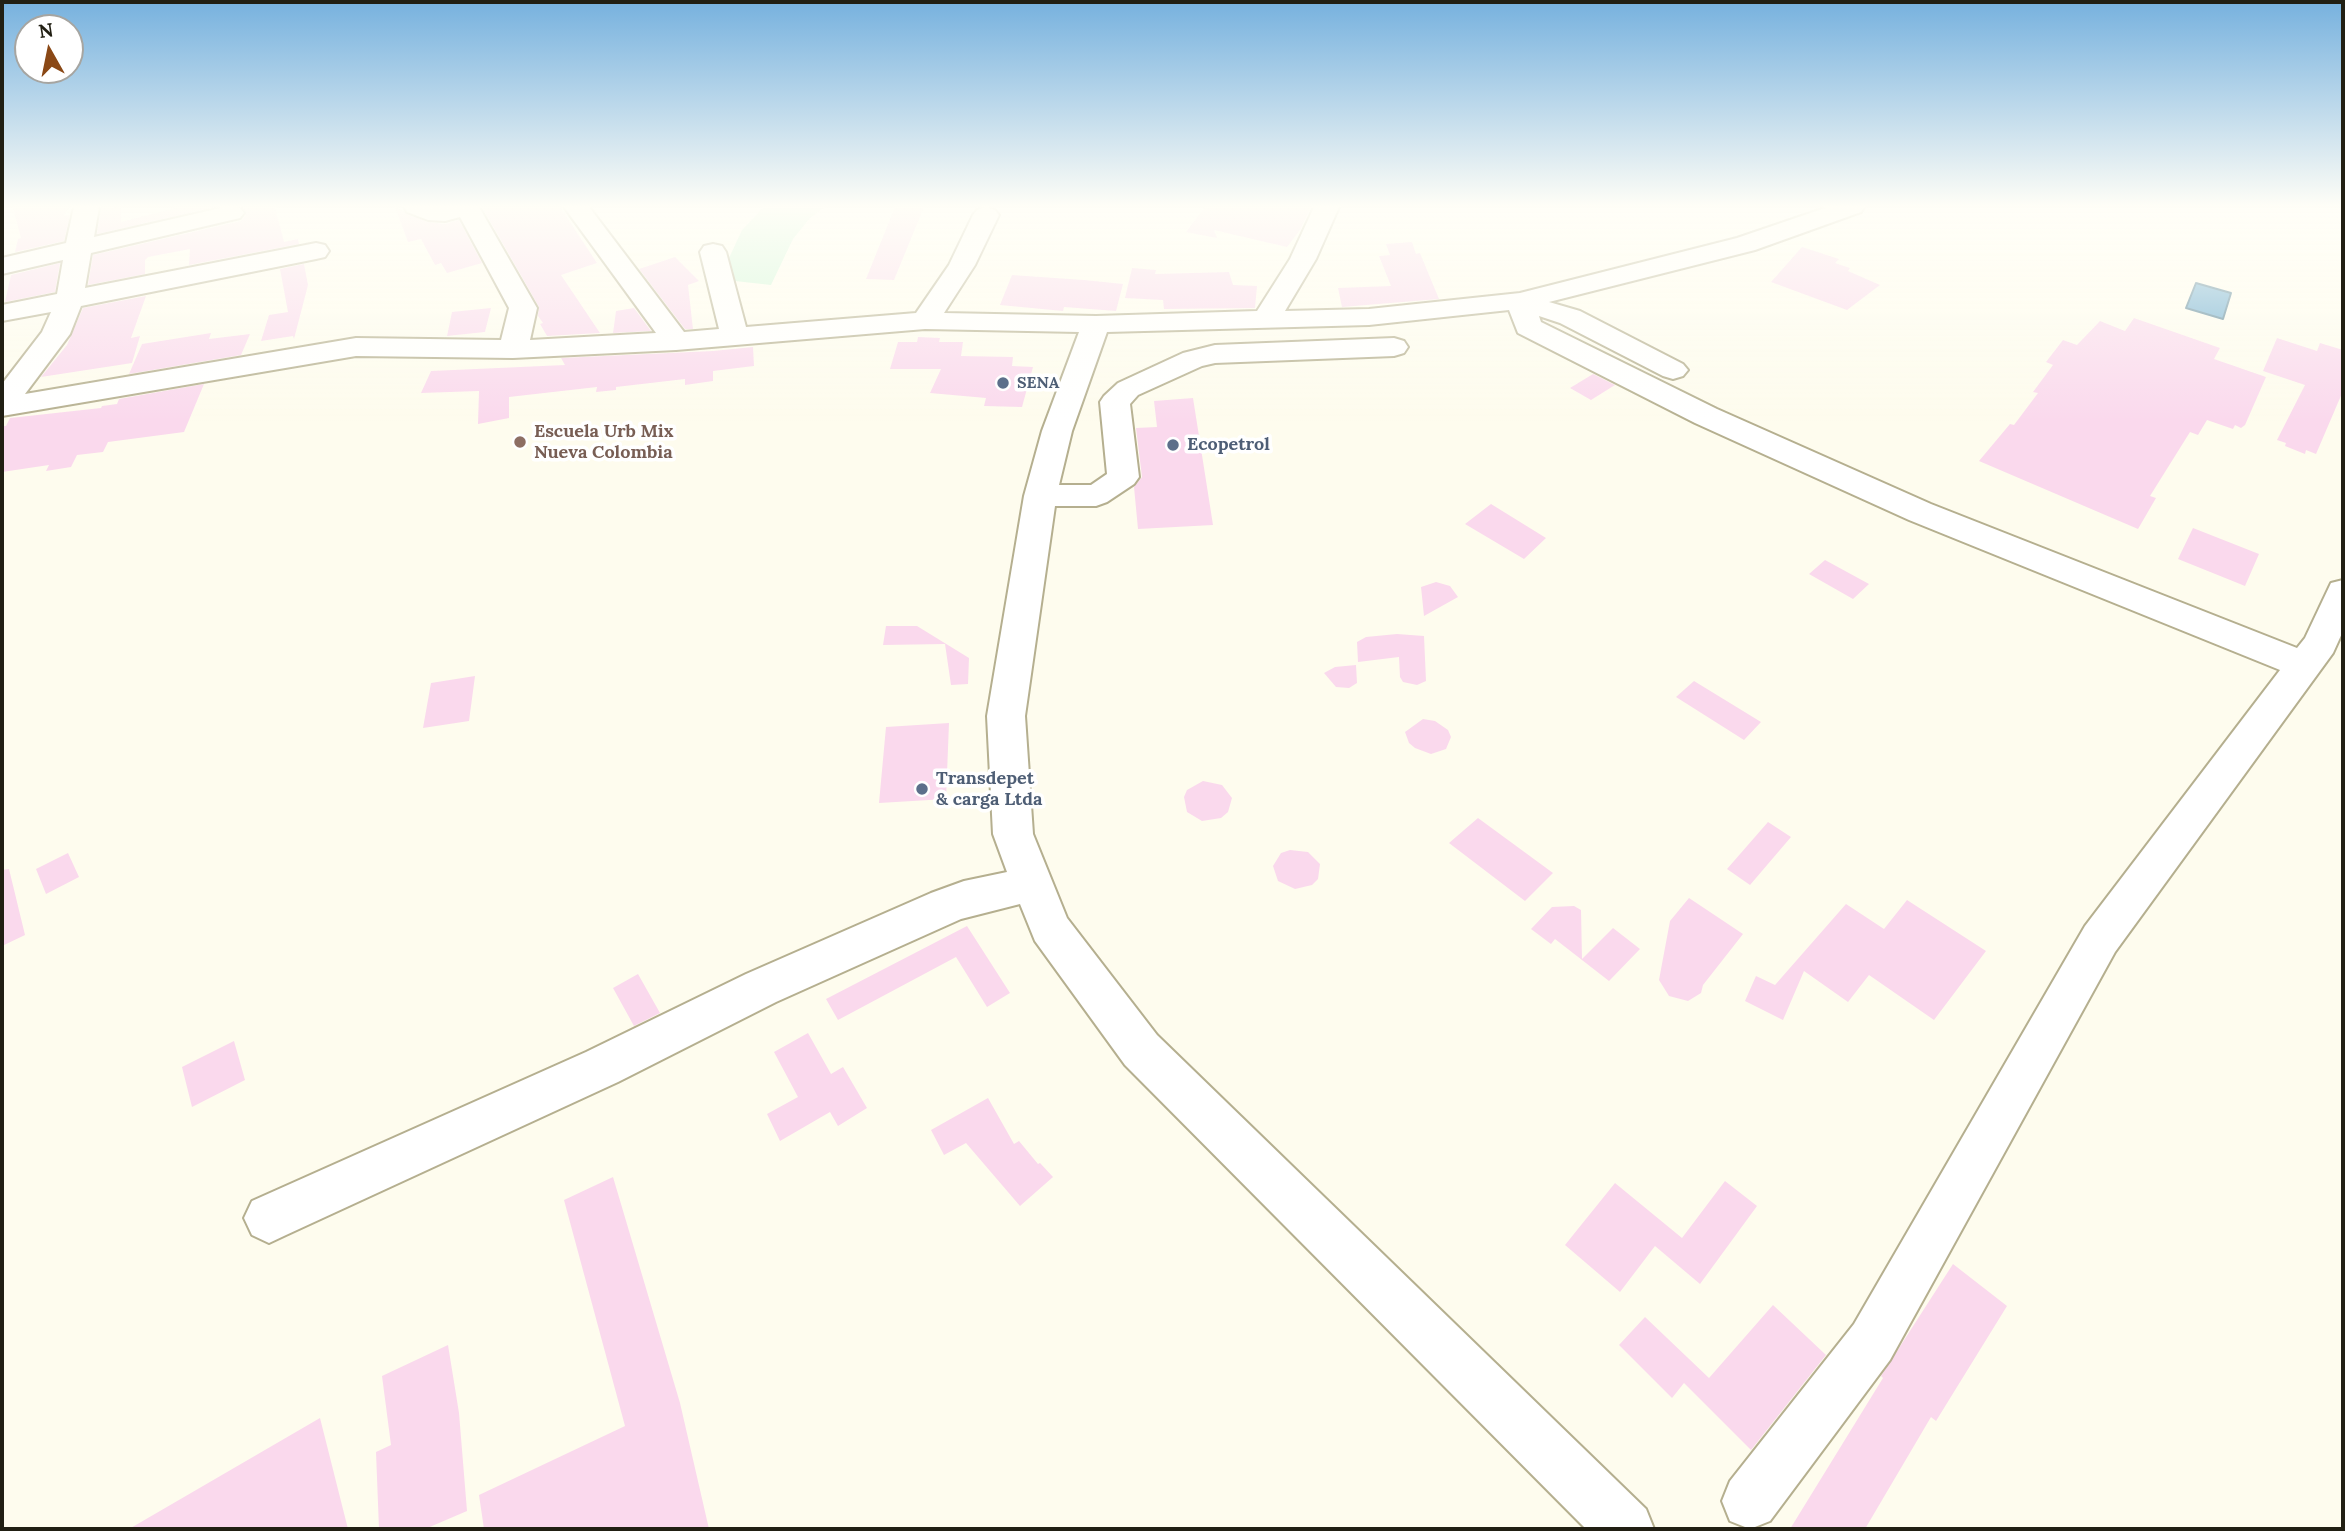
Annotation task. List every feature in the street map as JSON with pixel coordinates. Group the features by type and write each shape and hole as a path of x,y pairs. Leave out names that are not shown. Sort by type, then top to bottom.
{"street":[{"path":"2,405 57,334 69,301 73,278"},
{"path":"2,313 180,278"},
{"path":"506,278 523,308 513,349"},
{"path":"629,278 676,341"},
{"path":"720,278 734,334"},
{"path":"925,321 953,278"},
{"path":"1266,320 1291,278"},
{"path":"2,405 356,347 513,349 676,341 734,334 925,321 1096,324 1369,317 1435,328 1476,331 1624,278"},
{"path":"1570,317 1614,297 1635,278"},
{"path":"1524,314 1570,317 1925,501"},
{"path":"1524,314 1706,416 2312,654"},
{"path":"1096,324 1057,431 1040,496 1006,716 1013,834 1050,928 1141,1050 1626,1529"},
{"path":"1040,496 1096,495 1123,477 1115,402 1128,390 1192,359 1215,354 1394,347"},
{"path":"1750,1501 1872,1342 2100,939 2312,654 2343,592"},
{"path":"269,1218 602,1067 761,988 946,905 1033,884"}],"green space":[{"path":"732,278 774,278 771,285"}],"water":[{"path":"2196,283 2231,293 2223,319 2186,308"}],"building":[{"path":"10,278 57,278 55,292 5,302"},
{"path":"89,278 122,278 88,285"},
{"path":"282,278 307,278 308,285 294,339 293,336 261,341 269,315 288,312"},
{"path":"523,278 563,278 600,333 547,336 540,324 543,323 538,316 539,307"},
{"path":"646,278 696,278 699,281 688,285 693,329 685,329"},
{"path":"1011,278 1062,278 1123,284 1116,311 1064,307 1063,311 1000,305"},
{"path":"1130,278 1231,278 1233,285 1257,286 1255,308 1164,309 1163,300 1125,298"},
{"path":"1388,278 1431,278 1439,299 1342,307 1338,288 1391,286"},
{"path":"1774,278 1865,278 1880,285 1847,310 1771,282"},
{"path":"146,296 131,338 140,336 132,363 41,377 67,345 83,308"},
{"path":"491,308 485,332 447,336 452,312"},
{"path":"634,308 651,331 613,333 616,311"},
{"path":"2134,318 2220,348 2214,359 2266,377 2245,425 2241,428 2235,425 2233,429 2207,420 2198,435 2190,432 2150,496 2156,498 2138,529 1979,461 2010,424 2014,425 2038,393 2033,392 2053,365 2046,362 2063,340 2077,345 2100,321 2125,331"},
{"path":"211,333 209,339 250,334 241,355 129,374 142,344"},
{"path":"918,337 940,338 939,342 963,342 961,356 1013,357 1012,366 1033,367 1022,407 984,406 986,398 930,393 941,369 890,369 898,342 917,342"},
{"path":"2277,338 2317,351 2320,343 2343,350 2343,391 2316,454 2306,450 2305,454 2277,440 2305,385 2263,371"},
{"path":"753,347 754,366 713,371 713,381 685,385 685,379 616,387 616,390 596,392 597,387 509,397 509,418 478,424 479,391 421,393 431,371 565,365 561,358"},
{"path":"1593,374 1615,385 1591,400 1570,388"},
{"path":"204,384 184,432 108,442 103,452 77,455 71,467 46,471 49,465 2,472 2,426 6,426 10,418 101,408 117,404 119,399"},
{"path":"1193,398 1213,525 1138,529 1134,487 1142,477 1136,428 1157,427 1154,401"},
{"path":"1491,504 1546,538 1524,559 1465,524"},
{"path":"2193,528 2259,554 2245,586 2178,559"},
{"path":"1825,560 1869,584 1853,599 1809,574"},
{"path":"1436,582 1450,586 1458,597 1424,616 1421,587"},
{"path":"886,626 917,626 969,658 968,684 951,685 945,644 883,645"},
{"path":"1397,634 1424,636 1426,681 1417,685 1403,682 1400,677 1399,657 1358,662 1357,642 1366,637"},
{"path":"1356,665 1357,683 1349,688 1336,687 1324,673 1335,667"},
{"path":"475,676 469,721 423,728 431,683"},
{"path":"1694,681 1761,722 1744,740 1676,697"},
{"path":"1423,719 1435,721 1448,730 1451,737 1446,749 1431,754 1409,743 1405,732"},
{"path":"949,723 946,799 879,803 886,727"},
{"path":"1203,781 1222,785 1232,798 1228,812 1221,818 1202,821 1187,812 1184,797 1187,790"},
{"path":"1478,818 1553,873 1525,901 1449,843"},
{"path":"1768,822 1791,837 1750,885 1727,869"},
{"path":"1290,850 1308,852 1320,864 1318,879 1312,885 1295,889 1278,881 1273,866 1281,853"},
{"path":"68,853 79,877 46,894 36,869"},
{"path":"9,869 25,935 2,946 2,870"},
{"path":"1689,898 1743,934 1703,985 1701,993 1688,1001 1669,996 1659,980 1670,921"},
{"path":"1907,900 1986,951 1934,1020 1869,975 1848,1002 1804,971 1783,1020 1745,1001 1756,976 1775,985 1846,904 1884,929"},
{"path":"1574,906 1581,910 1582,959 1613,928 1640,949 1609,981 1555,939 1551,944 1531,929 1552,907"},
{"path":"967,926 1010,993 987,1007 956,957 838,1020 826,999"},
{"path":"638,974 660,1013 634,1026 613,988"},
{"path":"808,1033 831,1074 843,1067 867,1108 838,1126 830,1112 780,1141 767,1114 798,1097 774,1052"},
{"path":"234,1041 245,1080 192,1107 182,1067"},
{"path":"988,1098 1014,1144 1019,1141 1053,1177 1020,1206 966,1143 944,1155 931,1130"},
{"path":"613,1177 680,1403 709,1529 484,1529 479,1495 625,1426 564,1200"},
{"path":"1725,1181 1757,1206 1700,1284 1655,1246 1620,1292 1565,1245 1615,1183 1682,1238"},
{"path":"1953,1264 2007,1306 1936,1421 1931,1417 1865,1529 1790,1529 1883,1378 1881,1376"},
{"path":"1773,1305 1826,1355 1751,1450 1684,1383 1672,1398 1619,1345 1645,1317 1709,1378"},
{"path":"448,1345 459,1413 467,1511 425,1529 379,1529 376,1452 391,1445 382,1376"},
{"path":"320,1418 348,1529 129,1529"}],"place":[{"name":"SENA","path":"1003,383"},
{"name":"Escuela Urb Mix Nueva Colombia","path":"520,442"},
{"name":"Ecopetrol","path":"1173,445"},
{"name":"Transdepet & carga Ltda","path":"922,789"}]}
